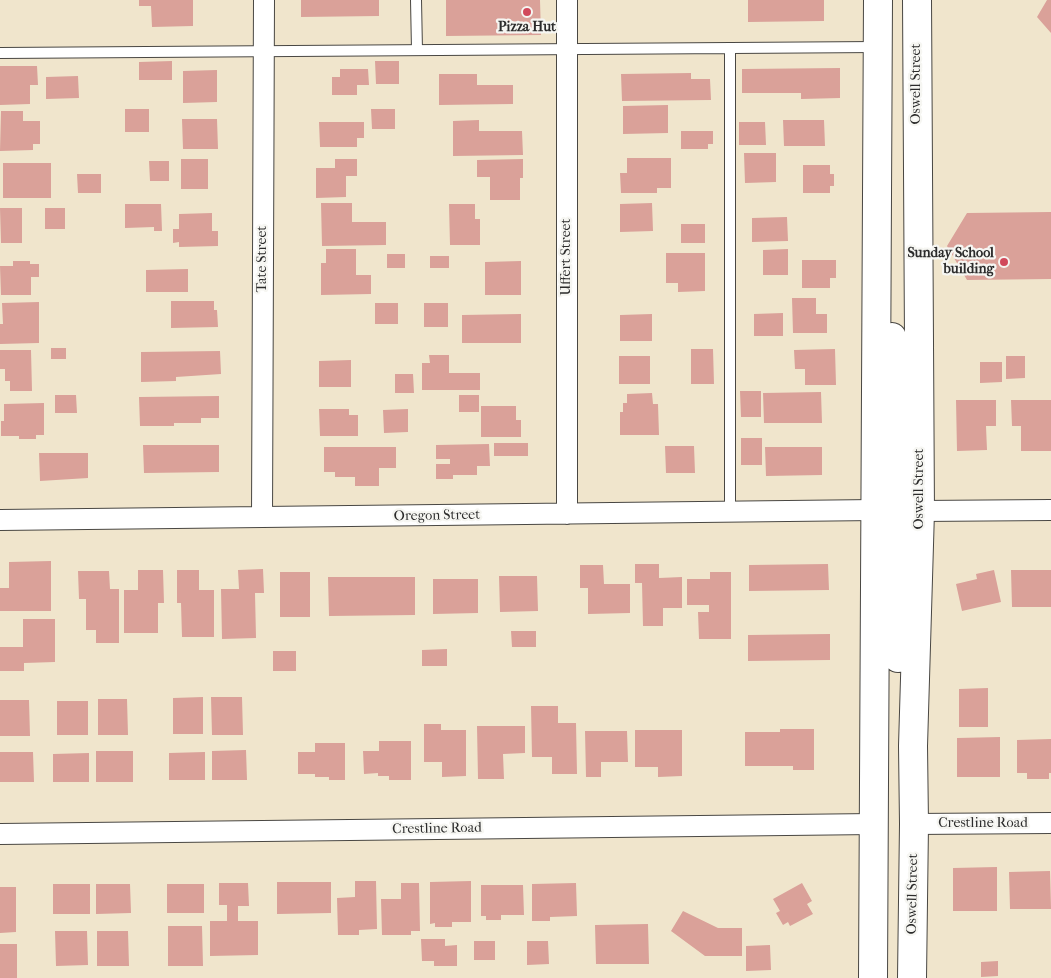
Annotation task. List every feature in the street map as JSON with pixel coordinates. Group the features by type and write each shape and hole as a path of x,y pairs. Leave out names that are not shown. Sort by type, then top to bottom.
{"main road":[{"path":"873,978 878,0"},
{"name":"Oswell Street","path":"912,978 913,746 920,511 917,0"},
{"path":"876,275 895,347 898,492 908,509 920,511"},
{"path":"875,510 892,518 897,535 898,692 913,746"}],"street":[{"name":"Tate Street","path":"262,517 264,0"},
{"name":"Uffert Street","path":"566,0 567,514"},
{"name":"Oregon Street","path":"0,520 875,510"},
{"path":"920,511 1051,510"},
{"name":"Crestline Road","path":"914,824 1051,823"},
{"name":"Crestline Road","path":"0,834 874,824"}],"lane":[{"path":"416,0 417,50"},
{"path":"0,53 878,47"},
{"path":"730,48 730,512"}],"building":[{"path":"139,0 193,0 193,26 152,27 151,6 139,6"},
{"path":"301,0 379,0 379,16 301,17"},
{"path":"446,0 540,0 541,35 446,36"},
{"path":"748,0 824,0 824,21 748,22"},
{"path":"1047,0 1051,0 1051,33 1037,17"},
{"path":"172,61 172,80 139,80 139,62"},
{"path":"375,61 399,61 399,84 376,84"},
{"path":"0,66 37,66 38,85 30,85 30,104 0,105"},
{"path":"840,68 840,98 801,99 801,93 742,93 742,69"},
{"path":"340,69 368,69 369,85 357,85 357,95 332,95 332,77 340,77"},
{"path":"217,70 217,102 183,103 183,71"},
{"path":"691,73 691,79 710,79 711,100 622,101 621,74"},
{"path":"439,74 477,74 477,85 513,85 513,104 439,105"},
{"path":"78,76 79,98 46,99 46,77"},
{"path":"668,105 668,133 623,134 623,106"},
{"path":"125,109 149,109 149,132 125,132"},
{"path":"371,109 395,109 395,129 372,129"},
{"path":"1,111 23,111 23,121 40,121 40,144 33,144 33,150 0,151"},
{"path":"182,119 217,119 218,149 183,149"},
{"path":"479,120 479,131 522,131 523,155 453,156 453,121"},
{"path":"783,120 824,120 825,146 784,146"},
{"path":"319,122 364,122 364,138 357,138 357,147 320,147"},
{"path":"739,122 765,122 766,145 739,145"},
{"path":"681,131 713,131 713,144 708,144 708,149 681,149"},
{"path":"744,153 776,153 776,182 745,183"},
{"path":"627,158 671,158 671,188 657,188 657,193 621,193 620,173 627,173"},
{"path":"181,159 208,159 208,189 181,189"},
{"path":"335,159 357,159 357,176 346,176 346,197 316,198 316,168 335,168"},
{"path":"523,159 523,178 520,178 520,200 490,200 490,177 477,177 477,160"},
{"path":"149,161 169,161 169,181 150,181"},
{"path":"3,163 51,163 51,198 3,198"},
{"path":"803,165 830,165 830,174 834,174 834,186 830,186 830,193 803,193"},
{"path":"77,174 101,174 101,193 78,193"},
{"path":"321,203 352,203 352,222 386,222 386,245 322,246"},
{"path":"652,203 653,231 620,232 620,204"},
{"path":"125,204 161,204 162,231 154,231 154,227 125,228"},
{"path":"449,204 475,204 475,219 480,219 480,245 450,245"},
{"path":"0,208 22,208 22,243 1,243"},
{"path":"45,208 65,208 65,229 45,229"},
{"name":"Sunday School building","path":"1051,212 1051,279 967,280 947,246 967,213"},
{"path":"212,213 212,231 218,231 218,246 179,247 179,242 173,243 173,229 179,229 179,214"},
{"path":"787,217 788,241 752,242 752,218"},
{"path":"681,224 705,224 705,243 681,243"},
{"path":"326,249 356,249 356,275 371,275 371,294 321,295 321,263 326,263"},
{"path":"788,249 788,275 763,275 763,250"},
{"path":"666,253 705,253 705,291 678,292 678,283 666,283"},
{"path":"387,254 405,254 405,268 387,268"},
{"path":"430,256 449,256 449,268 430,268"},
{"path":"802,260 836,260 836,278 830,278 830,288 802,288"},
{"path":"13,261 30,261 30,264 39,264 39,277 31,277 31,295 1,295 0,266 13,266"},
{"path":"521,261 521,295 485,295 485,262"},
{"path":"188,269 188,292 146,292 146,270"},
{"path":"792,298 816,298 816,314 827,314 827,333 793,333"},
{"path":"171,301 214,301 214,310 217,310 218,327 171,328"},
{"path":"39,302 39,343 0,344 0,324 3,324 2,303"},
{"path":"375,303 398,303 398,324 375,324"},
{"path":"424,303 448,303 448,327 424,327"},
{"path":"783,313 783,336 754,336 754,314"},
{"path":"521,314 521,343 462,343 462,315"},
{"path":"652,314 652,341 620,341 620,315"},
{"path":"51,348 66,348 66,359 51,359"},
{"path":"691,349 713,349 714,384 691,384"},
{"path":"835,349 836,385 805,385 805,369 795,369 794,350"},
{"path":"0,350 31,350 32,391 10,391 10,381 5,381 5,369 0,369"},
{"path":"220,351 221,374 176,377 176,381 141,382 141,352"},
{"path":"429,355 449,355 449,373 480,373 480,390 422,390 422,363 430,363"},
{"path":"619,356 650,356 650,384 619,384"},
{"path":"1006,356 1025,356 1025,378 1006,379"},
{"path":"351,360 351,387 319,387 319,361"},
{"path":"980,362 1002,362 1002,382 980,383"},
{"path":"395,374 413,374 414,393 395,393"},
{"path":"740,391 761,391 761,417 741,417"},
{"path":"821,392 822,423 764,423 763,393"},
{"path":"652,393 653,404 658,404 659,435 620,435 620,412 623,412 623,403 627,403 627,394"},
{"path":"55,395 76,395 77,413 55,413"},
{"path":"459,395 479,395 479,412 459,412"},
{"path":"219,396 219,418 201,418 201,423 174,423 174,426 140,426 139,397"},
{"path":"956,400 996,400 996,426 986,426 987,450 957,451"},
{"path":"1011,400 1051,400 1051,451 1021,451 1021,426 1012,426"},
{"path":"44,403 44,435 36,435 36,439 19,439 19,436 1,436 1,421 4,421 4,404"},
{"path":"481,406 516,406 516,420 521,420 521,437 481,437"},
{"path":"319,409 349,409 349,415 358,415 358,436 320,436"},
{"path":"408,409 408,432 384,433 383,410"},
{"path":"741,438 762,438 762,465 741,465"},
{"path":"494,443 528,443 528,456 494,456"},
{"path":"489,444 490,466 477,466 477,475 453,475 453,479 436,479 436,464 450,464 450,459 436,459 436,445"},
{"path":"143,445 219,445 219,472 144,473"},
{"path":"665,446 694,446 695,473 666,473"},
{"path":"324,447 396,447 396,468 379,468 379,486 355,486 355,477 335,477 335,472 324,472"},
{"path":"765,447 822,447 822,475 766,476"},
{"path":"39,453 88,453 88,478 40,481"},
{"path":"51,561 51,611 0,611 0,588 9,588 9,562"},
{"path":"635,564 659,564 659,578 682,577 682,608 663,608 663,626 643,626 642,583 635,583"},
{"path":"828,564 829,590 749,591 749,565"},
{"path":"580,565 603,565 604,584 630,584 630,613 588,614 588,588 580,588"},
{"path":"263,569 264,593 255,593 256,638 222,639 221,589 239,589 238,570"},
{"path":"138,570 163,570 164,603 158,603 158,633 124,633 124,590 138,590"},
{"path":"177,570 199,570 199,590 214,590 214,637 182,637 181,603 177,603"},
{"path":"994,570 1001,602 962,611 956,584 977,579 976,574"},
{"path":"1011,570 1051,570 1051,607 1012,607"},
{"path":"78,571 109,571 110,589 119,589 119,643 96,643 96,630 86,630 86,599 79,599"},
{"path":"280,572 310,572 310,617 280,617"},
{"path":"710,572 731,572 731,639 699,639 698,612 709,612 709,605 687,605 687,579 710,579"},
{"path":"499,576 537,576 538,611 500,612"},
{"path":"328,577 415,577 415,615 329,616"},
{"path":"433,579 478,579 478,613 433,614"},
{"path":"23,619 55,619 55,662 24,663 24,671 0,671 0,647 23,647"},
{"path":"511,631 536,631 536,647 512,647"},
{"path":"830,634 830,660 748,661 748,635"},
{"path":"447,649 447,666 422,666 422,650"},
{"path":"273,651 296,651 296,671 273,671"},
{"path":"988,688 988,727 959,727 959,689"},
{"path":"203,697 203,734 173,734 173,698"},
{"path":"211,697 242,697 243,735 212,735"},
{"path":"98,699 127,699 128,735 98,735"},
{"path":"0,700 29,700 30,736 0,736"},
{"path":"57,701 88,701 88,735 57,735"},
{"path":"531,706 558,706 558,723 576,723 577,774 552,774 552,757 532,757"},
{"path":"424,724 441,724 441,730 466,730 466,776 442,777 442,762 424,762"},
{"path":"477,726 525,726 525,753 503,754 504,779 478,779"},
{"path":"780,729 814,729 814,770 793,770 793,766 745,766 745,732 780,732"},
{"path":"635,730 682,730 682,776 658,777 658,767 635,767"},
{"path":"585,731 627,731 628,762 601,762 601,777 586,777"},
{"path":"1000,737 1000,777 957,777 957,738"},
{"path":"1051,739 1051,773 1049,773 1049,779 1027,779 1027,773 1017,773 1017,740"},
{"path":"379,741 411,741 411,780 389,780 389,776 378,776 378,773 364,774 363,751 379,751"},
{"path":"315,743 345,743 345,780 329,780 329,777 315,777 315,774 298,774 298,752 315,752"},
{"path":"246,750 247,780 212,780 212,751"},
{"path":"96,751 133,751 133,782 96,782"},
{"path":"0,752 33,752 34,782 0,782"},
{"path":"205,752 205,780 169,780 169,753"},
{"path":"89,753 89,782 53,782 53,754"},
{"path":"997,867 997,911 953,911 953,868"},
{"path":"1050,871 1051,909 1010,909 1009,872"},
{"path":"355,881 376,881 377,929 359,930 359,935 338,935 337,898 355,897"},
{"path":"471,881 471,922 452,922 452,927 435,927 435,923 430,924 430,882"},
{"path":"277,882 331,882 331,913 277,914"},
{"path":"219,883 248,883 249,906 238,906 238,921 258,921 258,955 210,956 210,921 227,921 227,905 219,905"},
{"path":"401,883 419,883 420,931 411,931 411,935 382,935 381,899 401,899"},
{"path":"576,883 577,916 550,917 550,921 532,921 532,884"},
{"path":"802,883 812,901 807,904 813,914 790,926 788,922 783,925 776,913 780,911 773,899"},
{"path":"53,884 90,884 90,914 53,914"},
{"path":"96,884 130,884 131,913 96,914"},
{"path":"167,884 204,884 204,913 167,913"},
{"path":"481,885 523,885 524,915 501,915 501,920 486,920 486,916 481,916"},
{"path":"0,887 16,887 16,932 0,933"},
{"path":"683,911 718,928 742,928 742,956 705,956 671,931"},
{"path":"648,924 649,964 596,964 595,925"},
{"path":"168,926 202,926 203,966 168,966"},
{"path":"55,931 87,931 88,965 56,966"},
{"path":"97,931 128,931 129,966 97,966"},
{"path":"421,939 445,939 445,946 457,945 457,966 434,966 434,961 422,961"},
{"path":"474,941 495,941 495,960 474,960"},
{"path":"527,941 548,941 549,964 527,965"},
{"path":"0,944 17,944 17,978 0,978"},
{"path":"770,945 771,970 746,971 746,946"},
{"path":"998,961 998,976 981,977 981,962"}],"place":[{"name":"Pizza Hut","path":"527,12"},
{"name":"Sunday School building","path":"1004,262"}]}
